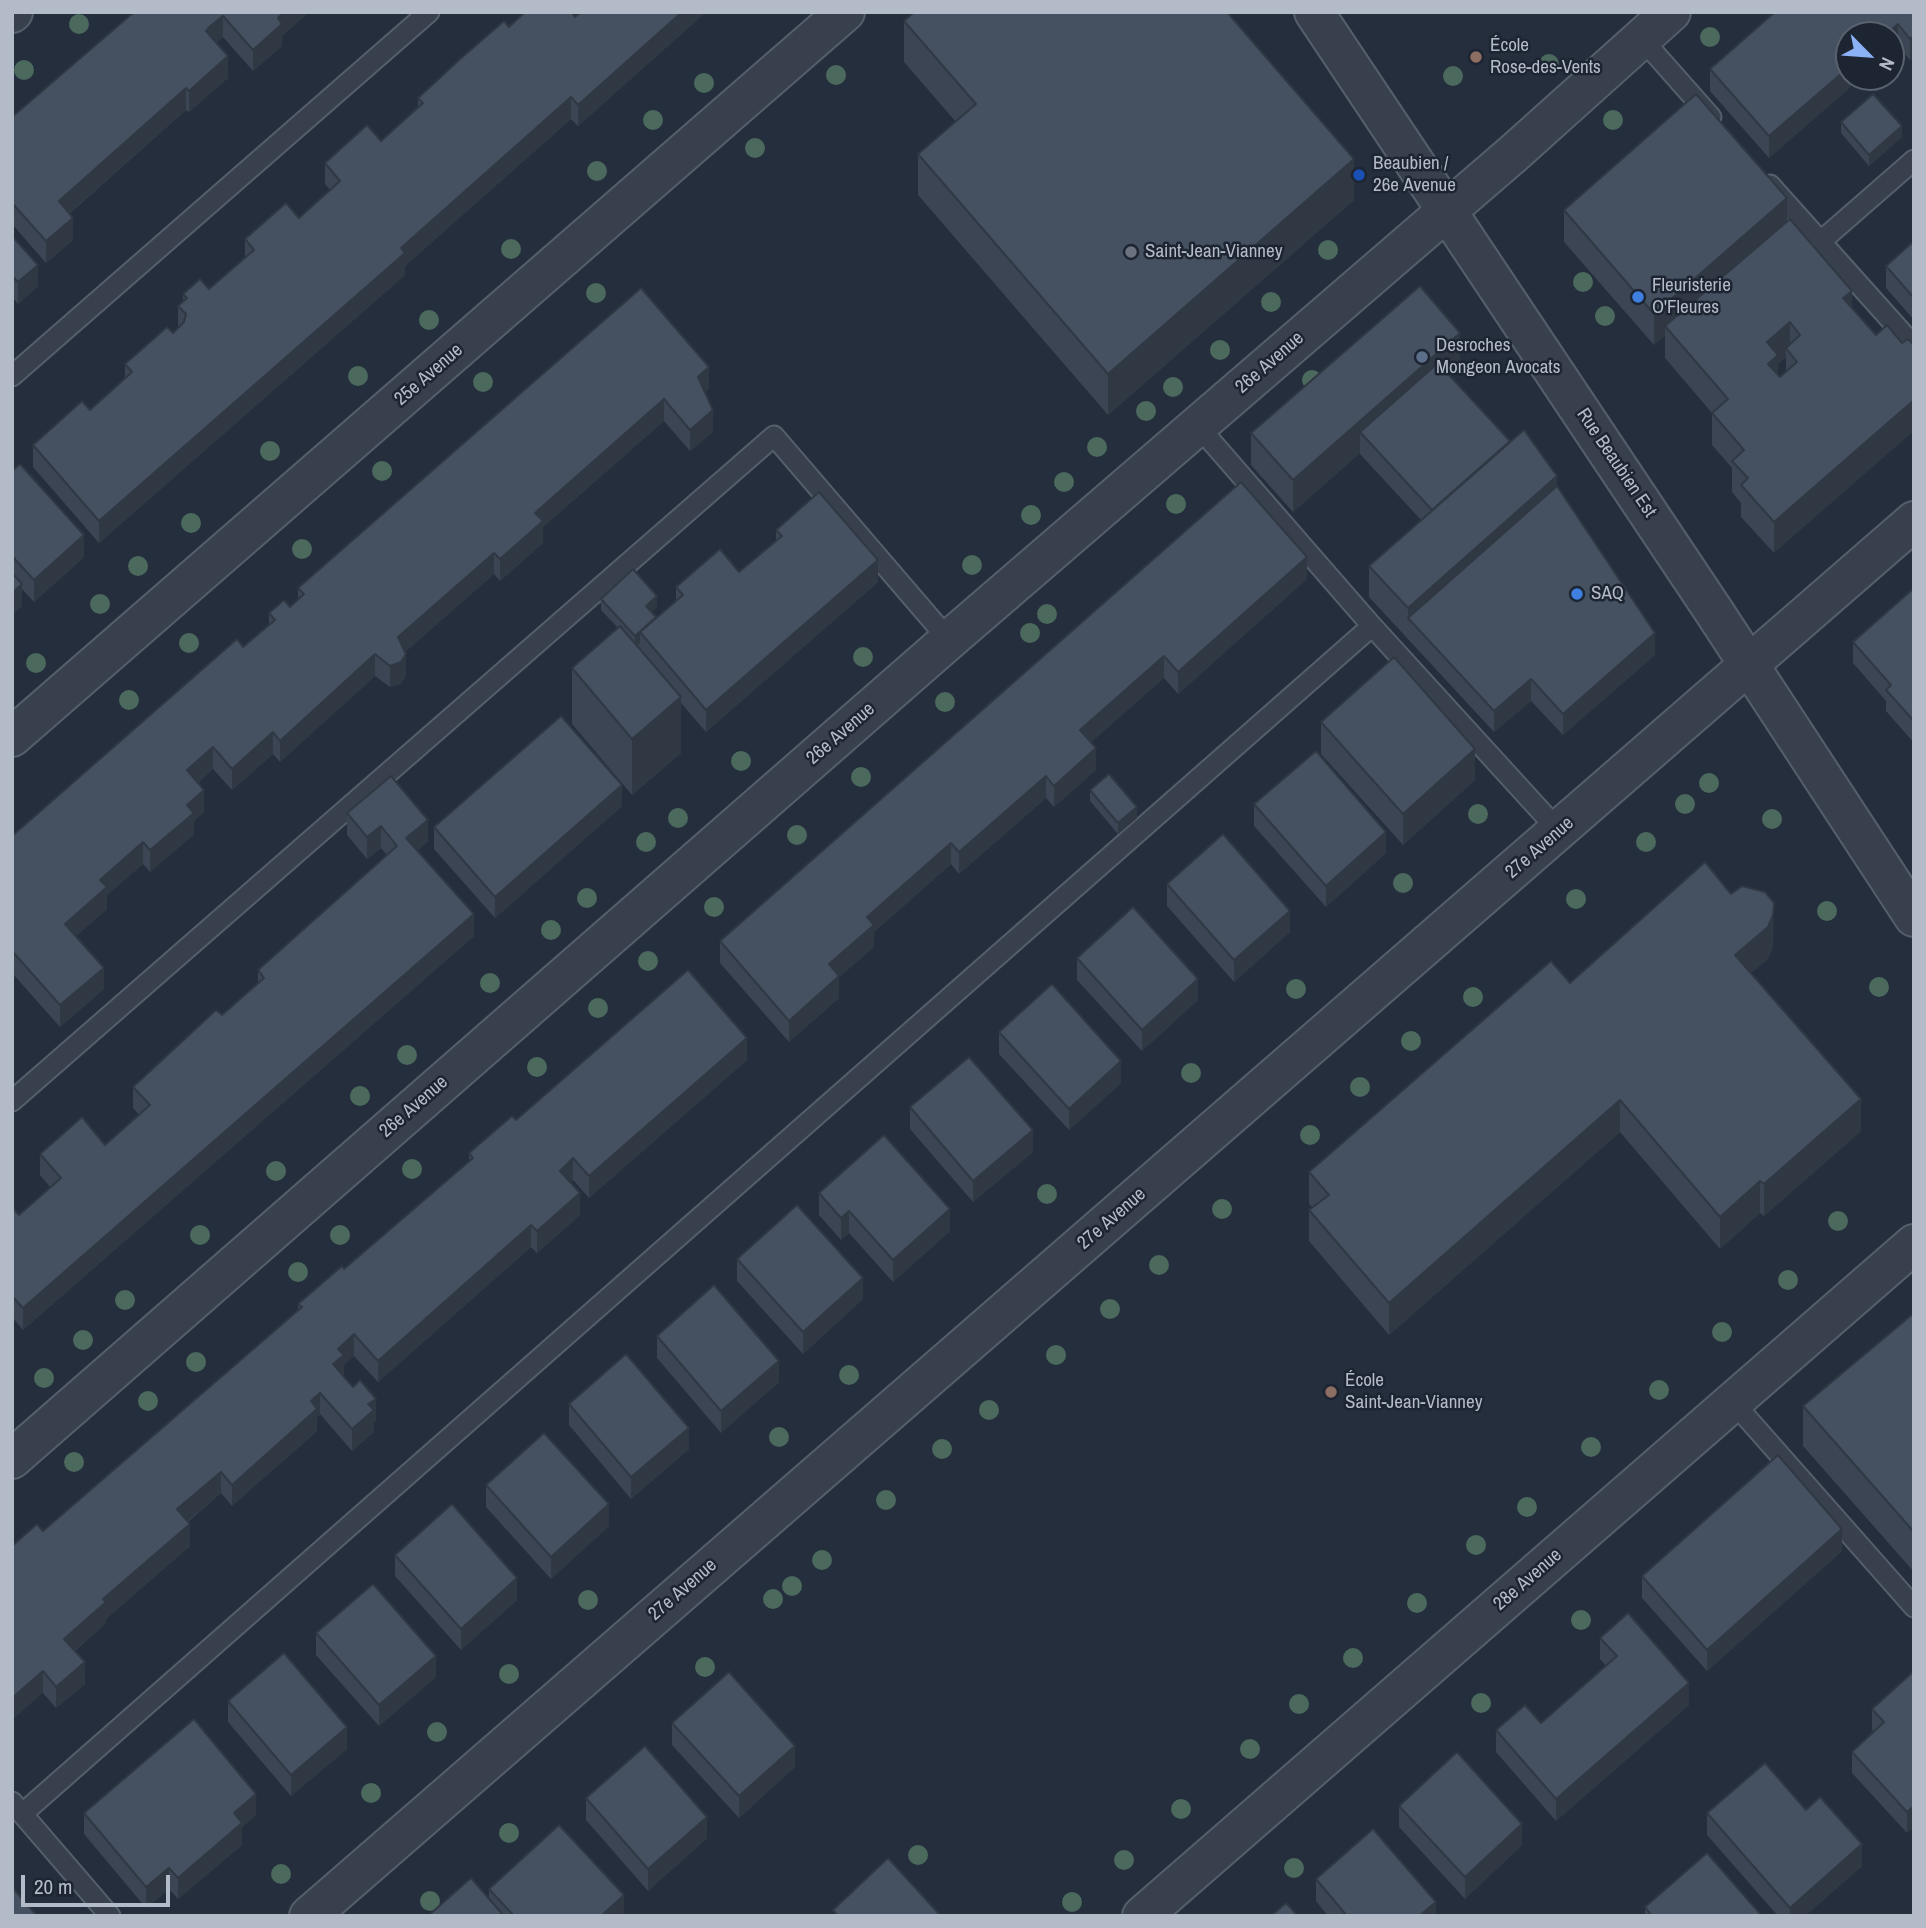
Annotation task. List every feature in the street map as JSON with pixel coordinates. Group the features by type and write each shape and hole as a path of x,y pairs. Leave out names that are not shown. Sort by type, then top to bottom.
{"street":[{"name":"25e Avenue","path":"12,737 845,12"},
{"name":"Rue Beaubien Est","path":"1314,12 1914,917"},
{"name":"26e Avenue","path":"12,1459 1671,12"},
{"name":"27e Avenue","path":"309,1916 1914,521"},
{"name":"28e Avenue","path":"1142,1916 1914,1244"}],"lane":[{"path":"12,376 429,12"},
{"path":"1642,39 1723,131"},
{"path":"1820,242 1914,160"},
{"path":"1758,172 1914,346"},
{"path":"1198,426 1372,626 1559,831"},
{"path":"12,1101 774,436 948,640"},
{"path":"110,1916 17,1808 1372,626"},
{"path":"1733,1402 1914,1607"}],"building":[{"path":"134,12 284,12 278,18 282,24 253,50 223,16 209,27 206,31 228,56 189,91 186,88 59,201 73,218 46,241 12,203 12,117"},
{"path":"525,12 571,12 575,17 581,12 682,12 578,105 571,97 401,248 405,253 99,521 33,445 82,401 90,410 132,372 125,364 167,327 173,333 184,322 186,314 178,306 187,298 183,294 200,279 209,289 254,250 245,239 286,203 299,218 340,181 325,163 367,125 381,141 423,103 418,98 459,60 504,21 509,27"},
{"name":"Saint-Jean-Vianney","path":"914,12 1227,12 1354,159 1108,374 918,154 976,104 904,21"},
{"path":"1775,12 1914,12 1914,36 1910,39 1905,33 1905,21 1835,21 1835,79 1769,136 1710,69"},
{"path":"1696,94 1787,198 1654,314 1564,210"},
{"path":"1873,94 1902,126 1869,155 1841,122"},
{"path":"1790,219 1852,291 1843,298 1876,335 1887,325 1902,343 1908,339 1914,345 1914,400 1774,522 1741,485 1748,478 1732,461 1744,450 1712,413 1728,399 1665,326","holes":["1790,322 1800,335 1786,348 1797,362 1780,377 1768,364 1778,355 1767,342"]},
{"path":"12,236 38,265 18,282 12,276"},
{"path":"1914,241 1914,298 1886,266"},
{"path":"1420,286 1460,333 1293,480 1251,433"},
{"path":"641,288 709,367 698,377 713,410 690,430 664,399 535,513 543,521 500,559 494,553 398,637 406,654 401,662 390,666 375,654 280,741 273,732 232,769 213,747 187,770 204,790 187,805 194,813 150,850 143,842 100,880 107,887 65,924 104,968 60,1005 12,951 12,836 237,639 243,647 275,620 269,613 284,600 290,607 304,594 298,588"},
{"path":"1438,363 1510,441 1432,510 1360,432"},
{"path":"1524,430 1557,476 1408,608 1369,566"},
{"path":"20,464 84,535 34,580 12,556 12,471"},
{"path":"1241,482 1307,557 1178,672 1164,656 1080,730 1096,748 1054,786 1046,776 959,852 951,843 867,917 874,925 829,964 839,976 789,1021 720,941"},
{"path":"1557,486 1655,633 1563,714 1531,679 1494,711 1408,618"},
{"path":"819,492 878,560 706,710 640,632 683,595 676,587 720,549 739,572 782,536 776,530"},
{"path":"633,569 657,596 646,606 656,617 635,636 601,599"},
{"path":"12,573 22,584 12,593"},
{"path":"1914,588 1914,721 1886,690 1891,685 1853,642"},
{"path":"620,626 681,697 632,739 572,668"},
{"path":"1394,657 1475,749 1403,814 1321,722"},
{"path":"561,716 622,785 495,897 434,827"},
{"path":"1316,751 1386,832 1326,886 1254,804"},
{"path":"1109,774 1137,807 1118,823 1090,790"},
{"path":"391,776 428,820 406,838 474,914 23,1308 12,1296 12,1207 19,1215 61,1178 40,1154 82,1117 105,1145 150,1105 133,1087 216,1010 222,1015 264,978 258,970 397,846 381,826 367,837 347,813"},
{"path":"1223,834 1290,911 1234,960 1167,884"},
{"path":"1705,862 1731,894 1742,886 1765,892 1774,903 1768,927 1735,955 1861,1099 1764,1184 1760,1181 1720,1217 1620,1100 1389,1303 1309,1210 1329,1195 1309,1172 1551,961 1570,983"},
{"path":"1133,907 1198,979 1142,1030 1077,958"},
{"path":"688,970 747,1038 589,1176 573,1158 560,1171 580,1193 537,1231 531,1225 378,1361 354,1334 338,1349 344,1355 333,1364 353,1387 360,1380 376,1399 368,1404 374,1410 352,1429 320,1393 311,1401 317,1409 232,1485 221,1472 177,1509 190,1524 103,1599 106,1602 64,1639 85,1662 56,1687 43,1671 12,1698 12,1546 37,1524 43,1531 302,1307 298,1304 342,1266 344,1269 473,1158 469,1153 512,1116 516,1120"},
{"path":"1052,984 1121,1061 1069,1109 999,1032"},
{"path":"969,1057 1033,1130 973,1181 910,1107"},
{"path":"884,1135 950,1209 893,1260 849,1211 841,1218 819,1193"},
{"path":"797,1205 863,1278 803,1332 737,1259"},
{"path":"714,1285 779,1361 721,1411 657,1336"},
{"path":"1914,1313 1914,1532 1803,1406"},
{"path":"626,1354 689,1428 631,1477 569,1404"},
{"path":"544,1433 609,1504 551,1557 486,1485"},
{"path":"1778,1455 1842,1529 1707,1650 1642,1576"},
{"path":"452,1504 517,1578 461,1629 395,1555"},
{"path":"373,1584 436,1656 379,1705 316,1633"},
{"path":"1628,1613 1689,1683 1556,1799 1496,1730 1525,1705 1541,1723 1617,1656 1600,1638"},
{"path":"284,1653 347,1727 291,1775 228,1701"},
{"path":"1914,1671 1914,1806 1907,1812 1852,1752 1884,1722 1872,1709"},
{"path":"729,1672 795,1746 739,1796 672,1723"},
{"path":"194,1719 256,1794 234,1813 242,1823 178,1878 169,1868 146,1887 84,1813"},
{"path":"645,1746 707,1817 648,1869 586,1798"},
{"path":"1457,1752 1522,1824 1465,1877 1399,1806"},
{"path":"1765,1763 1806,1810 1820,1797 1862,1844 1790,1908 1707,1813"},
{"path":"559,1825 624,1895 601,1916 514,1916 489,1889"},
{"path":"1373,1829 1436,1902 1419,1916 1347,1916 1316,1879"},
{"path":"1707,1853 1762,1916 1652,1916 1645,1907"},
{"path":"888,1858 941,1916 838,1916 833,1910"},
{"path":"471,1878 504,1916 428,1916"},
{"path":"12,1887 37,1916 12,1916"},
{"path":"1286,1903 1298,1916 1271,1916"}],"place":[{"name":"École Rose-des-Vents","path":"1476,57"},
{"name":"Beaubien / 26e Avenue","path":"1359,175"},
{"name":"Saint-Jean-Vianney","path":"1131,252"},
{"name":"Fleuristerie O'Fleures","path":"1638,297"},
{"name":"Desroches Mongeon Avocats","path":"1422,357"},
{"name":"SAQ","path":"1577,594"},
{"name":"École Saint-Jean-Vianney","path":"1331,1392"}]}
